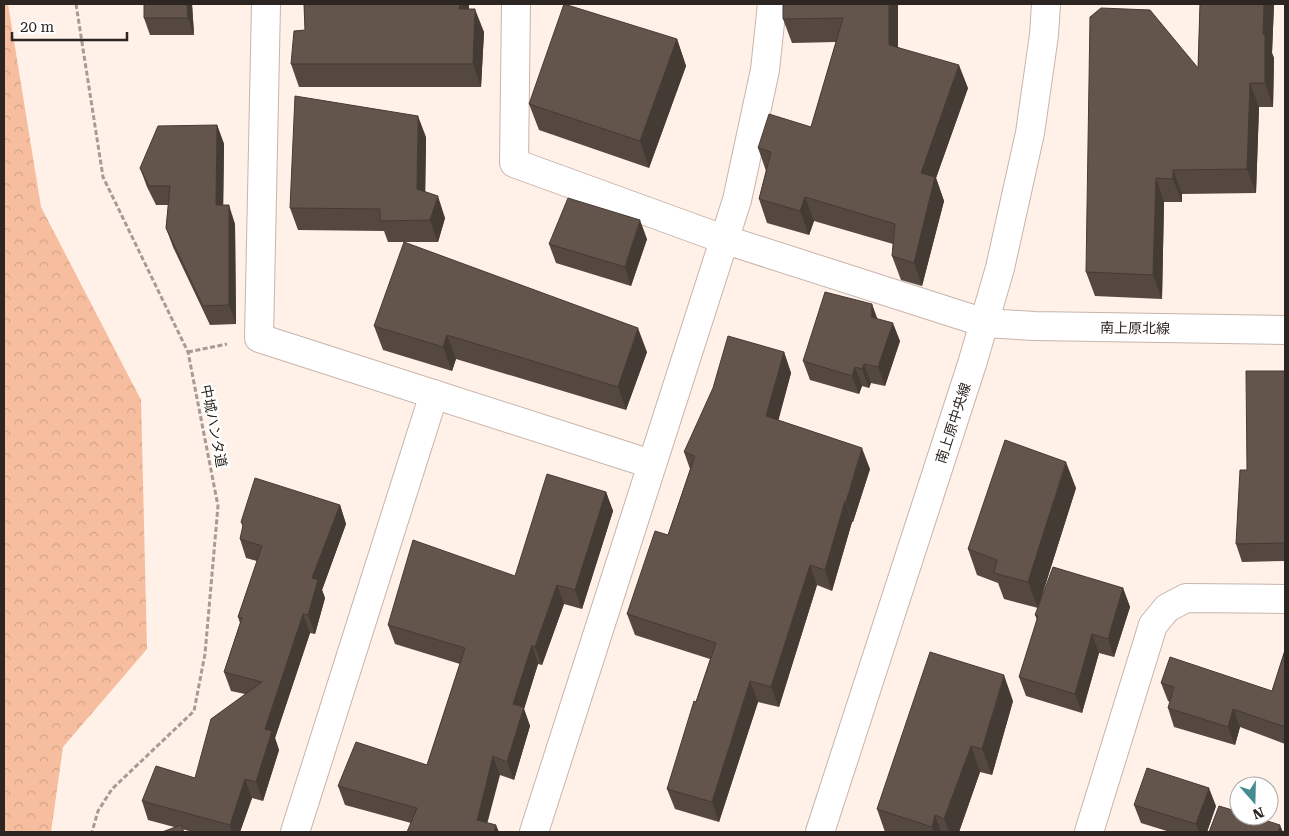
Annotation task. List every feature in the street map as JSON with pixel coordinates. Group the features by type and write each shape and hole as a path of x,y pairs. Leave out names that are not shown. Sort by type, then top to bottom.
{"street":[{"path":"266,4 259,338 651,464"},
{"name":"南上原北線","path":"516,4 514,163 724,239 985,323 1034,326 1285,330"},
{"path":"534,832 737,200 765,70 772,4"},
{"name":"南上原中央線","path":"820,832 985,323 1000,268 1030,133 1044,35 1046,4"},
{"path":"294,832 434,394"},
{"path":"1089,832 1153,624 1167,608 1186,598 1285,599"}],"path":[{"name":"中城ハンタ道","path":"76,4 103,177 188,352 218,506 205,654 194,711 112,789 98,811 92,832"}],"green space":[{"path":"4,4 8,4 41,207 141,400 147,649 63,747 51,832 4,832"}],"building":[{"path":"144,4 187,4 188,18 144,18"},
{"path":"304,4 460,4 459,9 475,9 473,64 291,64 294,31 305,30"},
{"path":"564,4 677,39 640,141 529,104"},
{"path":"783,4 889,4 889,45 959,65 921,173 935,177 914,263 892,256 895,224 805,197 800,211 759,199 771,152 758,148 769,114 811,127 843,18 783,19"},
{"path":"1200,4 1264,4 1265,83 1250,83 1247,169 1173,170 1173,179 1156,178 1153,275 1086,272 1090,17 1101,8 1150,10 1198,68"},
{"path":"295,96 418,116 417,189 438,196 430,220 380,221 380,209 290,208"},
{"path":"217,125 216,205 229,205 229,305 203,306 166,228 170,186 149,186 140,168 158,126"},
{"path":"568,198 640,220 625,267 549,244"},
{"path":"404,242 638,328 618,387 447,335 443,347 374,326"},
{"path":"825,292 872,304 871,317 893,323 878,367 864,364 862,369 855,367 852,376 803,361"},
{"path":"728,336 784,352 766,416 862,448 825,570 810,565 771,687 750,681 712,802 667,789 694,701 696,702 716,643 627,614 655,531 668,535 695,456 684,452 713,388"},
{"path":"1246,371 1285,371 1285,543 1236,544 1240,470 1247,470"},
{"path":"1005,440 1066,462 1028,582 994,573 997,560 968,549"},
{"path":"547,474 606,492 575,590 557,585 535,647 532,645 513,704 524,707 507,762 493,756 477,820 496,825 494,832 407,832 417,808 338,786 356,742 427,765 465,648 388,625 413,540 515,576"},
{"path":"255,478 340,505 312,578 318,580 308,615 303,614 265,729 272,731 256,782 245,779 230,825 142,801 156,766 195,778 211,719 262,682 224,672 242,618 238,617 262,546 240,539 243,525 241,522"},
{"path":"1053,567 1123,588 1108,639 1092,634 1075,694 1019,677 1038,616 1035,615"},
{"path":"1285,650 1285,727 1233,709 1228,727 1168,708 1174,687 1161,683 1170,657 1272,691"},
{"path":"930,652 1004,675 982,749 971,746 944,819 935,815 932,827 877,809"},
{"path":"1147,768 1209,788 1196,824 1134,805"},
{"path":"1219,806 1229,809 1229,826 1280,825 1278,832 1209,832"},
{"path":"181,825 184,832 162,832"}]}
